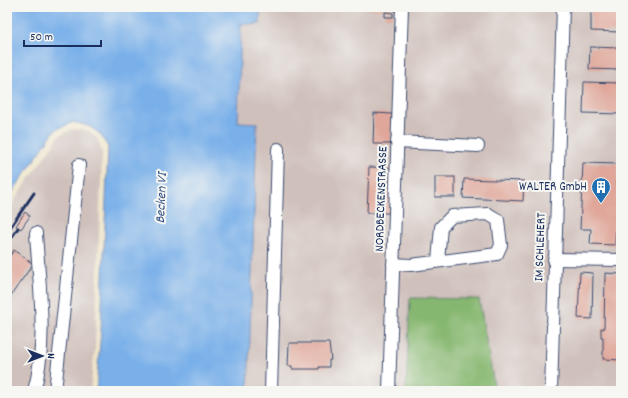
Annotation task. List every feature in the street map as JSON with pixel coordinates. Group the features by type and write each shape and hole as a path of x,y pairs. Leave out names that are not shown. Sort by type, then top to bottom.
{"street":[{"name":"NORDBECKENSTRASSE","path":"389,391 402,7"},
{"name":"IM SCHLEHERT","path":"551,391 563,7"},
{"path":"398,142 478,146"},
{"path":"271,391 278,149"},
{"path":"55,391 79,165"},
{"path":"394,264 411,264 438,261 497,254 501,245 498,220 488,214 452,216 441,227 438,261"},
{"path":"34,391 40,370 42,343 36,233"},
{"path":"554,259 621,260"}],"shaded area":[{"path":"260,7 621,7 621,391 495,391 479,300 410,298 406,391 248,391 257,123 238,123 241,24 260,24"},
{"path":"72,129 89,131 97,138 102,152 95,348 90,391 7,391 7,211 59,136"}],"green space":[{"path":"410,298 479,299 495,391 406,391"}],"water":[{"name":"Becken VI","path":"7,7 260,7 260,24 241,24 238,122 257,123 248,391 96,391 101,330 108,147 100,134 89,126 73,122 55,130 7,200"}],"building":[{"path":"369,7 392,7 392,10 369,9"},
{"path":"591,10 621,11 621,32 591,31"},
{"path":"385,12 393,13 393,17 385,17"},
{"path":"590,47 621,48 621,70 589,69"},
{"path":"584,82 621,83 621,114 583,113"},
{"path":"374,113 392,114 391,144 373,144"},
{"name":"WALTER GmbH","path":"583,163 618,164 617,185 621,185 621,222 616,222 615,245 590,244 591,229 580,229"},
{"path":"369,167 391,168 389,213 367,213"},
{"path":"435,177 455,177 455,197 435,197"},
{"path":"464,179 524,181 523,201 463,198"},
{"path":"25,212 30,216 21,229 16,226"},
{"path":"14,250 33,264 7,301 7,260"},
{"path":"580,272 593,273 592,319 578,318"},
{"path":"605,273 621,274 621,360 603,359 603,337 601,337 601,328 604,329"},
{"path":"289,343 329,343 331,360 329,360 329,367 319,367 319,369 292,369 292,366 288,366"}],"railway":[{"path":"7,232 34,193"},
{"path":"7,244 18,228"}],"place":[{"name":"WALTER GmbH","path":"601,204"}]}
